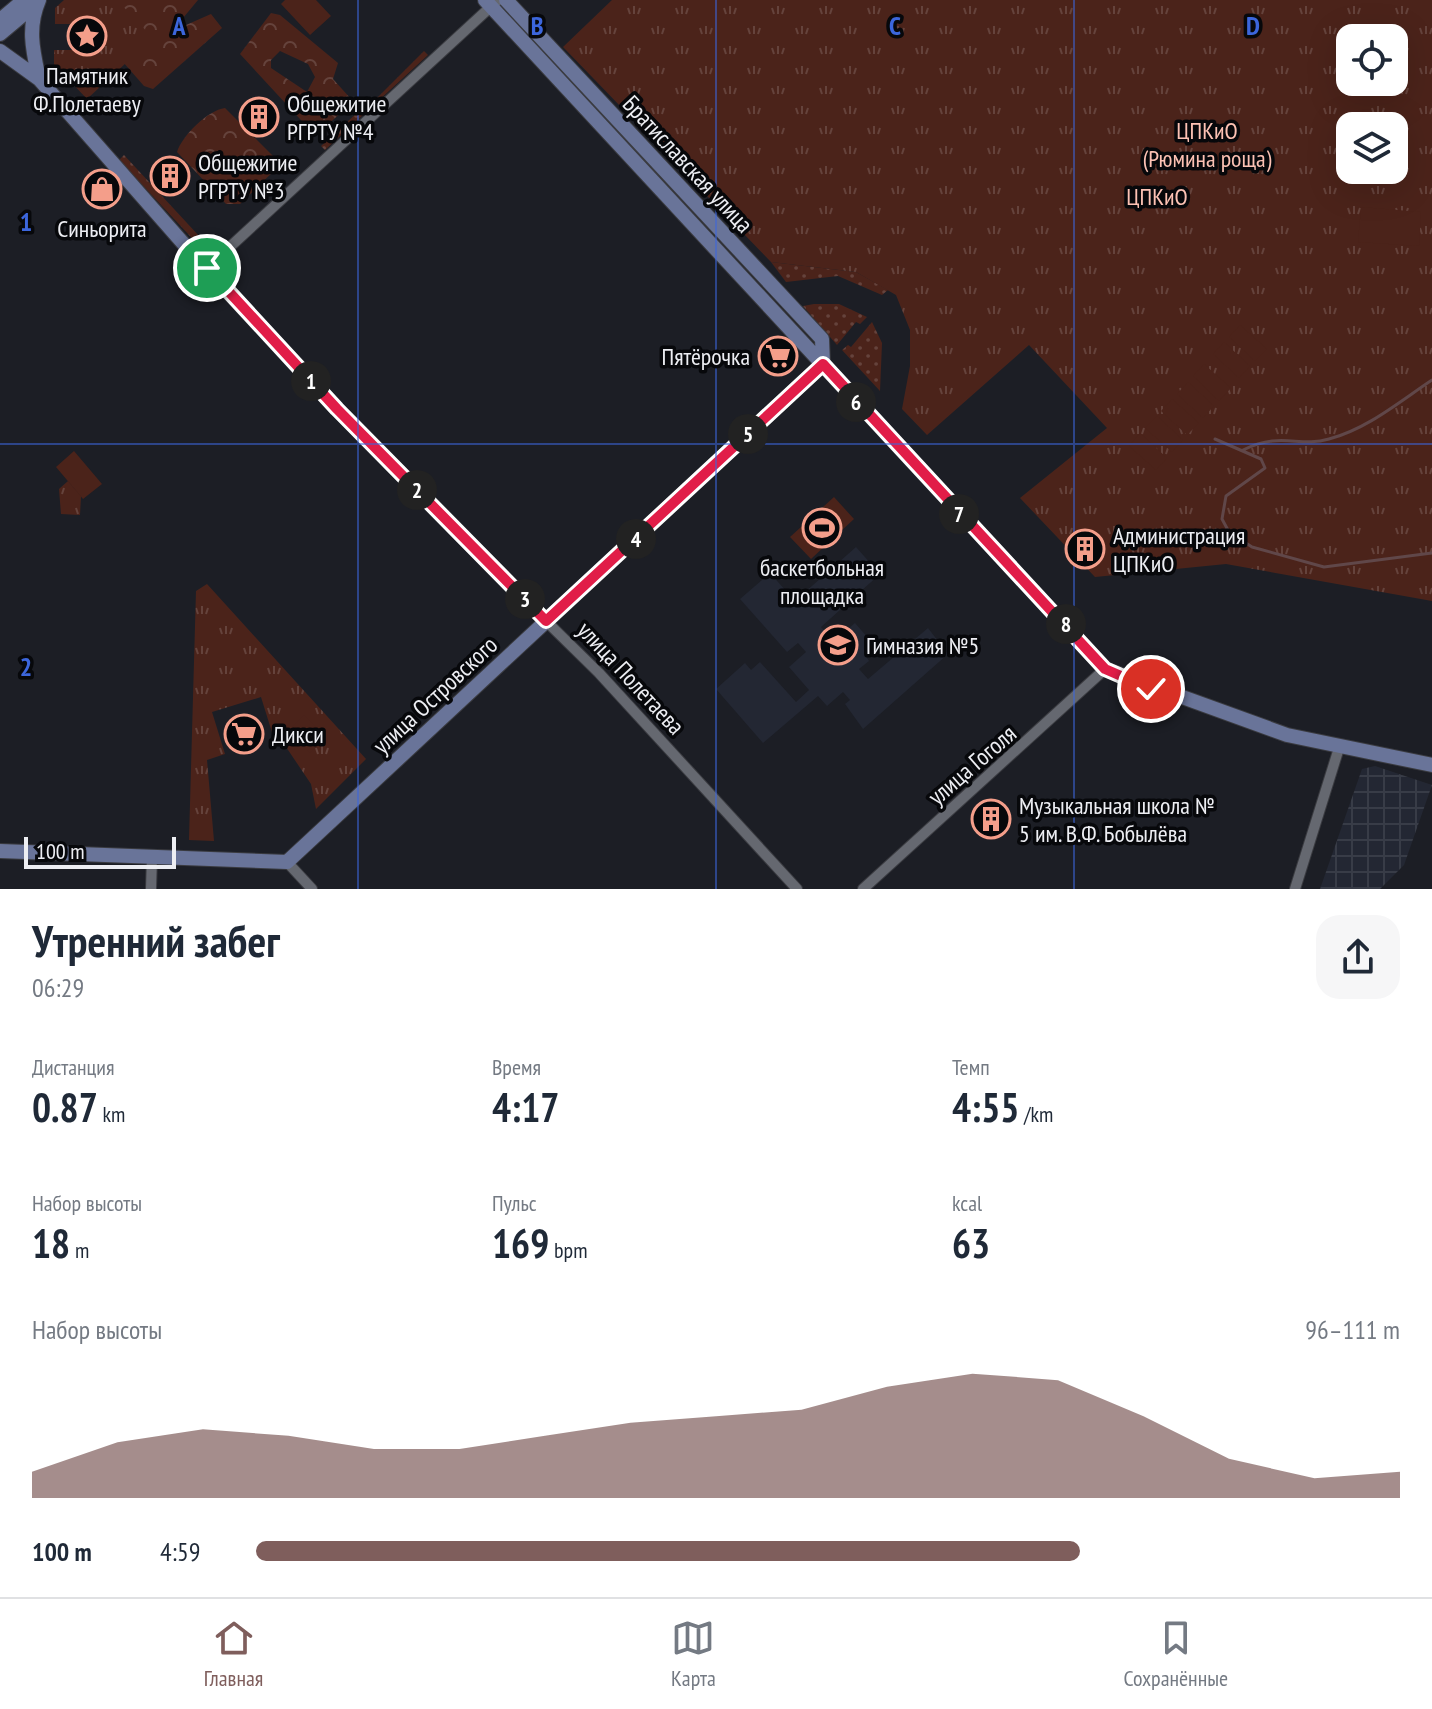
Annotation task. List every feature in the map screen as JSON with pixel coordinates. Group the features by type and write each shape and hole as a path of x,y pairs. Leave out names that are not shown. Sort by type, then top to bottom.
{"street":[{"path":"0,20 24,0"},
{"path":"0,34 40,0"},
{"path":"39,79 31,41 33,14 40,0"},
{"name":"Братиславская улица","path":"506,0 822,339 823,364"},
{"path":"207,268 492,2"},
{"name":"Братиславская улица","path":"492,2 1105,669 1238,719 1339,748 1366,749 1432,765"},
{"name":"улица Полетаева","path":"0,51 39,79 337,409 599,673 797,889"},
{"name":"улица Островского","path":"287,862 823,364"},
{"name":"улица Гоголя","path":"863,889 1105,669"},
{"path":"1295,889 1339,748"},
{"path":"0,851 287,862 312,889"},
{"path":"151,889 152,857"}],"shaded area":[{"name":"Гимназия №5","path":"856,547 880,574 821,627 829,636 834,633 838,637 855,623 875,646 865,655 869,661 859,669 868,679 928,628 948,654 863,729 845,704 850,700 843,692 827,706 818,696 763,743 716,689 745,663 751,670 760,662 796,702 809,690 789,667 806,652 798,643 787,652 740,599 770,573 795,601"},
{"path":"1375,766 1432,785 1404,865 1380,889 1320,889 1362,769"}],"green space":[{"path":"64,0 117,0 153,38 87,99 54,64 54,50 93,50 93,24 55,24 55,8"},
{"path":"69,0 198,0 183,18 186,25 211,14 222,28 153,89 144,86 123,62 95,53 96,23"},
{"path":"285,0 316,0 331,16 310,35 281,4"},
{"name":"ЦПКиО","path":"612,0 1432,0 1432,601 1226,564 1095,577 1020,498 1107,428 1029,345 927,435 902,409 910,366 910,330 896,295 856,272 771,262 563,47"},
{"path":"271,13 280,15 338,63 333,79 351,99 350,104 318,134 312,132 240,54","holes":["280,51 308,64 315,77 307,92 271,68 271,60"]},
{"path":"424,51 428,55 325,150 321,146 372,99 374,101"},
{"path":"225,108 277,160 278,167 240,204 226,204 177,152 196,125 211,113"},
{"path":"124,155 212,250 203,250 119,160"},
{"path":"1361,207 1421,212 1419,246 1358,242"},
{"path":"771,262 856,272 888,290 882,295 838,276 786,282"},
{"path":"839,304 867,317 860,324 856,322 837,345 803,306"},
{"path":"872,322 882,343 880,391 842,350 848,345 851,347"},
{"path":"1240,325 1267,349 1255,361 1229,337"},
{"path":"1224,342 1250,366 1239,378 1213,354"},
{"path":"1204,364 1231,388 1219,401 1193,376"},
{"path":"1188,382 1214,406 1203,418 1177,394"},
{"path":"1172,399 1199,423 1187,435 1161,411"},
{"path":"1157,416 1183,440 1172,452 1145,428"},
{"path":"1140,433 1167,458 1156,470 1129,446"},
{"path":"74,451 102,484 83,499 56,467"},
{"path":"68,481 81,496 80,515 61,514 59,489"},
{"name":"баскетбольная площадка","path":"834,497 854,519 811,559 790,537"},
{"path":"207,584 366,759 316,809 311,784 282,741 275,742 261,697 212,712 225,754 207,760 214,841 189,840 196,591"},
{"path":"304,715 326,737 310,753 288,731"}],"waterway":[{"path":"1243,450 1269,442 1318,441 1343,434 1382,414 1432,380"},
{"path":"1215,439 1261,459 1265,468 1226,496 1222,519 1229,532 1252,547 1324,567 1432,553"}],"place":[{"name":"Памятник Ф.Полетаеву","path":"87,36"},
{"name":"Общежитие РГРТУ №4","path":"259,117"},
{"name":"Общежитие РГРТУ №3","path":"170,176"},
{"name":"Синьорита","path":"102,189"},
{"name":"Пятёрочка","path":"778,356"},
{"name":"баскетбольная площадка","path":"822,528"},
{"name":"Администрация ЦПКиО","path":"1085,549"},
{"name":"Гимназия №5","path":"838,645"},
{"name":"Дикси","path":"244,734"},
{"name":"Музыкальная школа № 5 им. В.Ф. Бобылёва","path":"991,819"}],"route":[{"path":"207,268 337,409 546,621 823,364 1105,669 1151,689"}],"park label":[{"name":"ЦПКиО (Рюмина роща)","path":"1207,144"}]}
